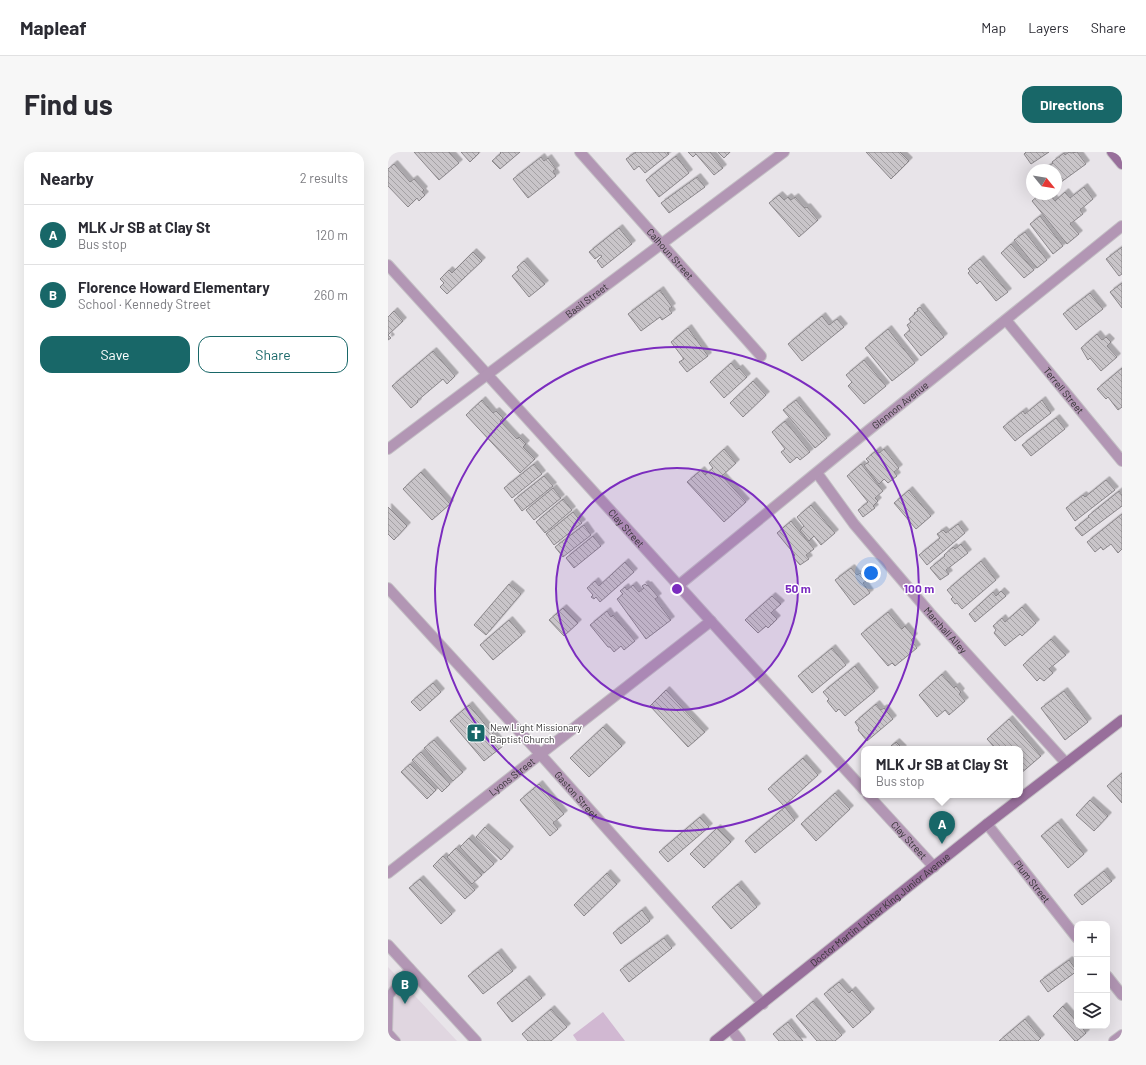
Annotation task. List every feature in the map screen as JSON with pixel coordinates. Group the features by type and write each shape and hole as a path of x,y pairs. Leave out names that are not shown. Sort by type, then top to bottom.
{"main road":[{"path":"1112,152 1122,164"},
{"name":"Doctor Martin Luther King Junior Avenue","path":"1023,796 1122,720"},
{"name":"Doctor Martin Luther King Junior Avenue","path":"715,1041 1021,798"}],"street":[{"name":"Calhoun Street","path":"580,152 761,356"},
{"name":"Basil Street","path":"388,449 784,152"},
{"name":"Glennon Avenue","path":"679,586 1122,226"},
{"name":"Clay Street","path":"388,265 861,787"},
{"name":"Terrell Street","path":"1006,320 1122,461"},
{"name":"Marshall Alley","path":"817,473 854,524 930,612 1066,763"},
{"name":"Gaston Street","path":"388,588 541,755 763,1004"},
{"name":"Lyons Street","path":"388,873 711,621"},
{"name":"Clay Street","path":"871,798 934,867"},
{"name":"Plum Street","path":"987,824 1074,934"},
{"path":"388,945 476,1041"},
{"path":"1110,980 1122,995"},
{"path":"731,1029 740,1041"},
{"path":"1114,1041 1122,1035"}],"lane":[{"path":"396,1041 388,1032 389,996 410,968"}],"shaded area":[{"path":"388,967 457,1041 388,1041"},
{"path":"603,1012 625,1041 577,1041 573,1035"}],"building":[{"path":"414,152 449,152 459,163 439,180"},
{"path":"461,152 479,152 479,153 470,162"},
{"path":"500,152 520,152 500,169 492,161 501,153"},
{"path":"636,152 669,152 667,153 669,154 645,173 639,166 634,170 626,159"},
{"path":"688,152 710,152 723,168 714,175 696,154 693,157"},
{"path":"718,152 730,152 724,158"},
{"path":"866,152 900,152 909,161 891,179"},
{"path":"1026,152 1049,152 1031,164 1024,154"},
{"path":"1069,152 1077,152 1086,164 1062,181 1062,164 1052,164 1052,162 1064,153 1065,155"},
{"path":"676,156 689,173 659,197 646,180"},
{"path":"541,157 544,161 548,158 556,169 553,171 556,176 528,198 513,179"},
{"path":"394,164 410,182 414,179 424,190 422,192 425,195 419,201 417,198 408,207 388,186 388,169"},
{"path":"697,177 705,187 669,213 661,203"},
{"path":"1084,187 1093,199 1080,210 1083,214 1070,224 1079,234 1067,244 1032,201 1062,200 1062,195 1065,192 1070,198"},
{"path":"779,195 784,200 788,197 791,200 795,197 805,208 807,207 818,220 799,237 769,203"},
{"path":"1040,216 1063,246 1053,254 1030,224"},
{"path":"619,228 632,244 602,268 597,261 602,256 600,255 595,259 589,252"},
{"path":"1025,232 1047,260 1037,268 1014,240"},
{"path":"1011,244 1034,270 1024,278 1001,253"},
{"path":"1122,247 1122,274 1119,276 1106,259"},
{"path":"473,252 482,261 447,294 440,287 444,283 440,279 449,270 452,273"},
{"path":"980,259 1008,292 996,301 980,281 977,284 968,273 970,271 968,269"},
{"path":"524,261 545,284 529,297 512,276 519,270 517,267"},
{"path":"1122,283 1122,308 1110,292"},
{"path":"660,290 672,307 669,309 672,313 662,320 660,317 641,331 628,314"},
{"path":"1090,293 1103,309 1076,330 1063,314"},
{"path":"920,307 944,337 921,356 904,335 910,330 907,325 911,322 909,319 918,311 917,309"},
{"path":"394,311 403,321 388,335 388,317"},
{"path":"822,316 829,325 837,319 844,327 802,361 788,344"},
{"path":"688,328 708,356 687,372 679,362 684,359 671,342"},
{"path":"888,329 915,363 892,381 865,348"},
{"path":"1097,334 1102,340 1106,337 1111,342 1107,346 1117,357 1101,371 1090,358 1088,360 1081,348"},
{"path":"433,351 455,376 447,384 443,379 411,408 392,386"},
{"path":"864,360 886,386 864,404 848,386 852,382 846,375"},
{"path":"731,363 737,370 739,368 747,377 724,398 710,382"},
{"path":"1122,368 1122,407 1118,410 1108,397 1106,399 1097,389"},
{"path":"753,381 766,395 743,417 730,403"},
{"path":"482,400 493,413 496,411 503,418 500,421 517,439 519,437 526,444 523,447 535,459 520,473 466,415"},
{"path":"796,400 827,438 815,448 783,410"},
{"path":"1042,400 1051,413 1015,441 1003,427 1023,411 1025,414"},
{"path":"1056,418 1065,429 1031,456 1022,445"},
{"path":"785,421 810,452 800,460 797,457 790,463 781,452 785,449 772,432"},
{"path":"724,449 736,463 722,476 746,502 724,522 687,482 701,470 705,475 713,468 709,463"},
{"path":"884,449 899,468 894,472 897,476 888,483 884,479 879,484 864,465 869,462 866,459 877,450 879,453"},
{"path":"534,464 542,474 512,498 504,488"},
{"path":"861,464 883,491 875,498 878,501 873,506 875,508 863,517 858,510 868,502 847,476"},
{"path":"421,472 450,504 432,520 403,489"},
{"path":"544,476 553,486 522,511 514,500"},
{"path":"1106,480 1115,490 1075,521 1066,508 1083,495 1085,497"},
{"path":"553,488 561,498 534,520 526,510"},
{"path":"909,490 931,516 916,529 894,503"},
{"path":"1119,491 1122,495 1122,506 1082,536 1075,528"},
{"path":"563,499 572,510 545,533 536,522"},
{"path":"811,505 835,533 821,545 814,536 809,541 800,530 804,526 797,517"},
{"path":"388,507 407,526 394,540 388,534"},
{"path":"573,512 582,523 554,545 546,534"},
{"path":"1122,514 1122,549 1118,553 1111,544 1103,550 1101,547 1095,552 1087,542"},
{"path":"791,521 814,549 806,555 809,559 800,565 793,557 795,555 777,533"},
{"path":"958,524 965,533 927,565 919,555 940,538 937,534 943,530 946,533"},
{"path":"584,525 591,535 563,557 555,547"},
{"path":"593,536 601,546 574,568 566,558"},
{"path":"961,544 968,553 946,570 949,574 940,580 930,568 945,556 944,555 953,547 955,549"},
{"path":"981,561 996,580 962,609 951,599 953,597 947,590"},
{"path":"625,562 634,572 600,602 596,597 594,599 591,597 593,595 587,588 595,581 599,586"},
{"path":"851,568 857,575 860,573 866,581 863,583 870,593 854,605 835,580"},
{"path":"509,584 521,594 486,635 474,625"},
{"path":"645,584 647,586 648,585 658,597 655,599 671,620 646,639 617,599 623,594 620,591 625,587 627,590 633,585 639,592 644,588 642,586"},
{"path":"1001,591 1006,596 975,622 969,614 993,592 996,596"},
{"path":"772,596 781,604 771,613 777,619 768,628 766,626 758,633 745,620"},
{"path":"1022,607 1036,623 1022,636 1020,634 1005,646 994,633 996,630 993,626 1002,618 1005,622"},
{"path":"563,608 578,623 564,636 549,620"},
{"path":"607,611 611,617 613,615 635,641 624,650 621,646 614,652 590,625"},
{"path":"888,612 902,629 905,626 914,637 911,640 917,648 895,666 892,663 888,666 861,634"},
{"path":"509,620 522,635 493,660 480,645"},
{"path":"1051,639 1066,655 1049,669 1053,673 1044,681 1040,678 1037,681 1023,665"},
{"path":"832,648 846,665 812,693 798,676"},
{"path":"855,666 875,691 845,716 839,709 836,712 827,701 829,699 823,692"},
{"path":"942,674 954,688 956,686 961,692 959,694 965,701 949,715 945,710 937,717 919,695"},
{"path":"433,683 441,692 420,711 411,702"},
{"path":"666,690 705,732 688,747 650,706"},
{"path":"1064,691 1088,722 1065,740 1041,708"},
{"path":"876,704 881,710 884,708 893,719 867,741 858,730 859,728 855,722"},
{"name":"New Light Missionary Baptist Church","path":"469,705 503,746 484,761 450,721"},
{"path":"1009,719 1041,756 1023,771 1023,746 993,746 987,739"},
{"path":"603,727 622,746 589,777 570,758"},
{"path":"434,740 463,772 453,781 424,748"},
{"path":"896,742 900,746 891,746"},
{"path":"421,752 450,784 442,792 412,760"},
{"path":"803,758 818,775 784,806 768,789"},
{"path":"410,764 436,790 427,799 401,772"},
{"path":"1122,773 1122,803 1107,786"},
{"path":"539,784 564,814 553,823 558,829 550,836 520,800"},
{"path":"835,793 850,809 816,841 801,824"},
{"path":"1090,800 1108,816 1094,831 1076,815"},
{"path":"785,807 795,820 755,853 745,841"},
{"path":"700,817 709,827 668,862 659,852"},
{"path":"1058,822 1084,854 1068,868 1041,836"},
{"path":"485,827 510,850 501,860 476,837"},
{"path":"717,828 731,842 704,868 690,854"},
{"path":"469,838 494,864 484,873 460,847"},
{"path":"456,848 482,875 472,884 447,857"},
{"path":"443,856 475,890 465,899 433,866"},
{"path":"1104,871 1112,881 1082,905 1074,895"},
{"path":"607,873 617,884 584,916 574,905"},
{"path":"420,879 452,914 441,924 409,888"},
{"path":"738,884 757,907 731,929 712,907"},
{"path":"642,910 650,921 621,944 613,933"},
{"path":"664,938 672,948 629,982 620,970"},
{"path":"498,952 513,971 483,994 468,976"},
{"path":"1069,960 1074,967 1074,973 1048,992 1040,981"},
{"path":"526,979 542,998 512,1022 497,1003"},
{"path":"839,982 849,993 852,990 871,1012 853,1028 824,994"},
{"path":"813,1001 842,1035 835,1041 817,1041 796,1016"},
{"path":"1063,1006 1074,1019 1074,1029 1083,1029 1086,1033 1075,1041 1053,1016"},
{"path":"551,1009 567,1027 551,1041 528,1041 522,1034"},
{"path":"1025,1019 1041,1038 1038,1041 999,1041"},
{"path":"788,1022 803,1041 779,1041 773,1034"}],"place":[{"name":"New Light Missionary Baptist Church","path":"476,733"},
{"name":"MLK Jr SB at Clay St","path":"942,844"},
{"name":"Florence Howard Elementary","path":"405,1004"}]}
